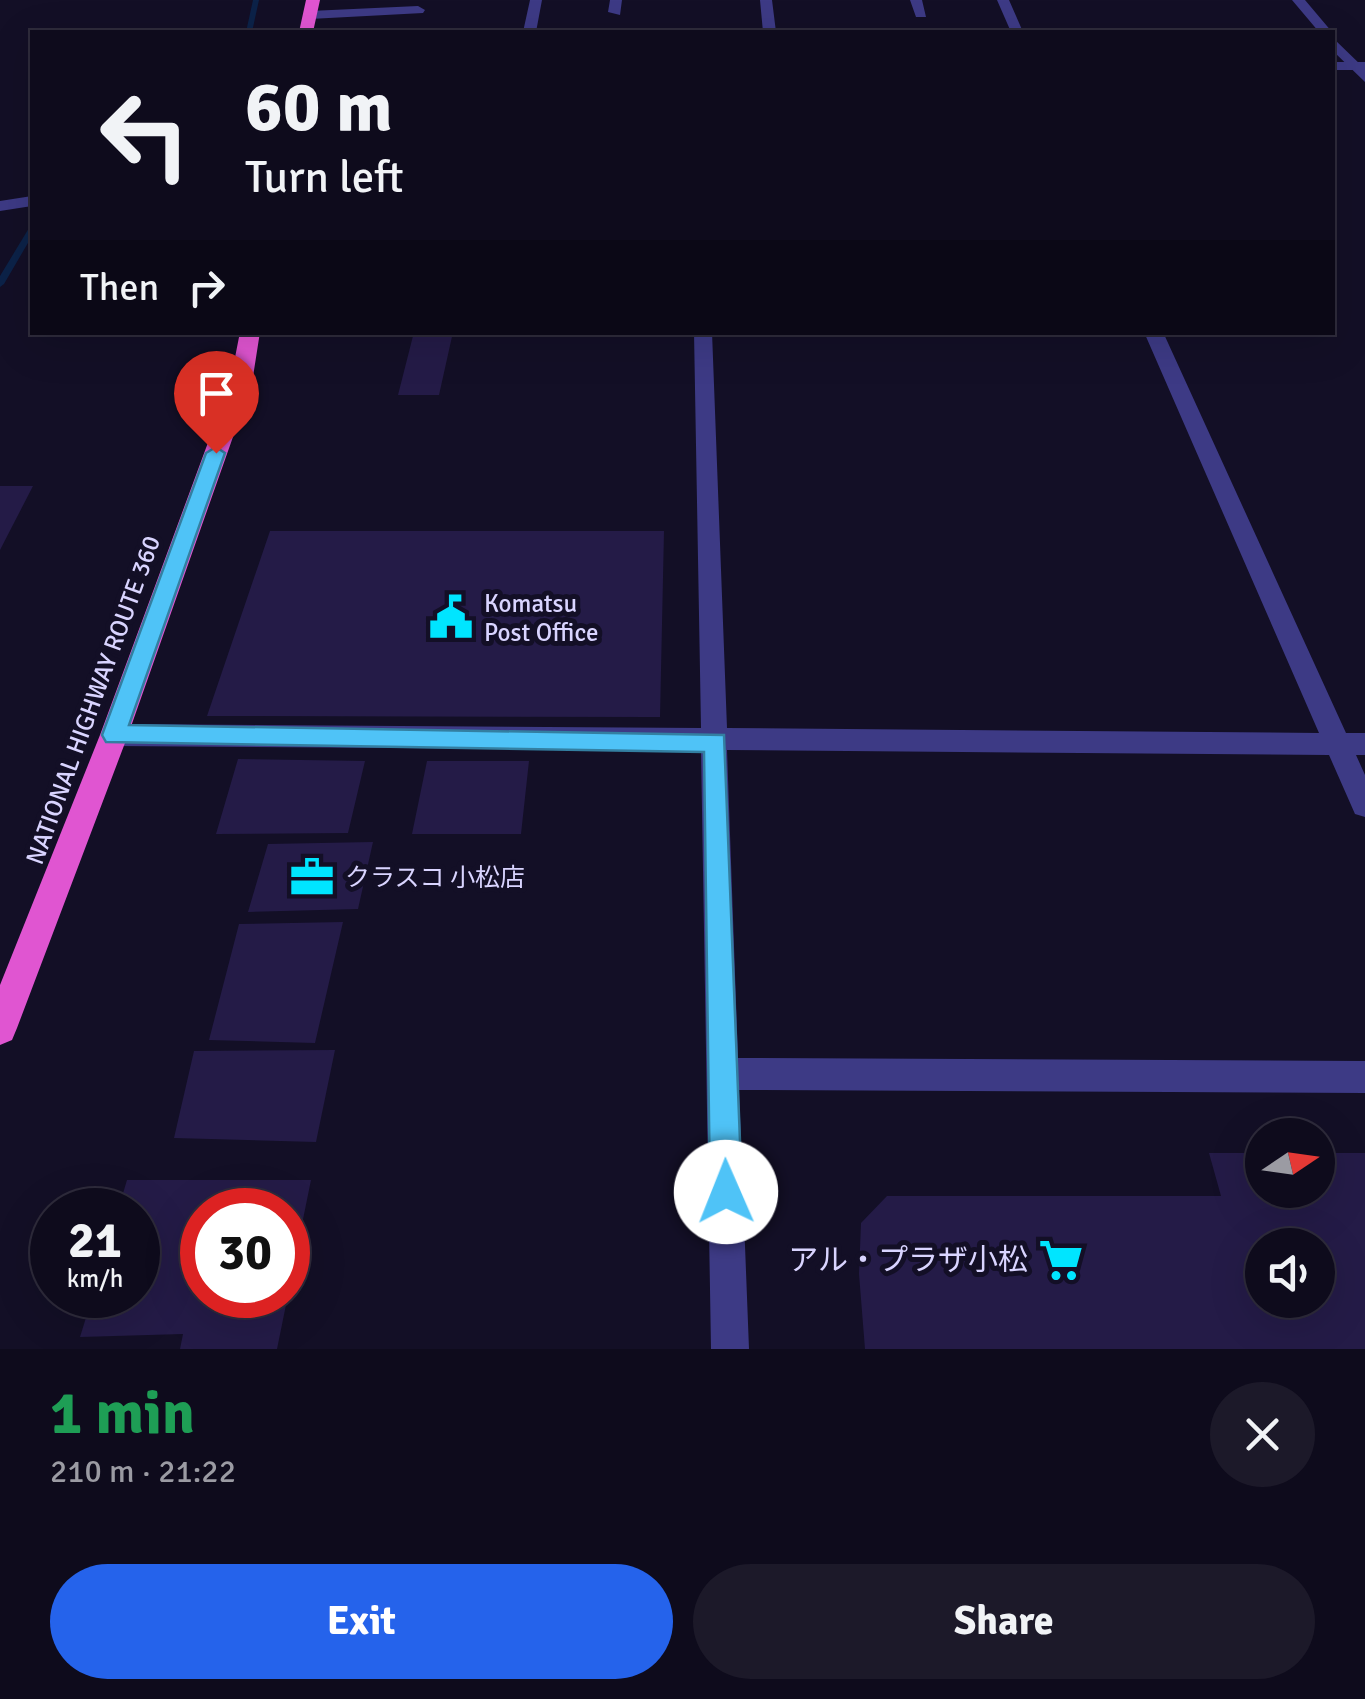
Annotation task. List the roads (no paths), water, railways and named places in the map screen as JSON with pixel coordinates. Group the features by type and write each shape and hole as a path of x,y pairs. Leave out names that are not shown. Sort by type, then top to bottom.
{"highway":[{"name":"NATIONAL HIGHWAY ROUTE 360","path":"0,1028 114,735 241,383 249,335"}],"street":[{"path":"529,30 536,0"},
{"path":"766,0 770,30"},
{"path":"1003,0 1016,30"},
{"path":"1298,0 1324,30"},
{"path":"312,8 418,10"},
{"path":"1335,43 1360,66 1365,78"},
{"path":"0,206 30,201"},
{"path":"703,335 730,1349"},
{"path":"1154,335 1351,744 1365,805"},
{"path":"114,735 1351,744"},
{"path":"723,1074 1365,1077"}],"waterway":[{"path":"249,30 256,0"},
{"path":"0,284 30,233"}],"place":[{"name":"Komatsu Post Office","path":"451,617"},
{"name":"クラスコ 小松店","path":"312,877"},
{"name":"アル・プラザ小松","path":"1061,1260"}]}
